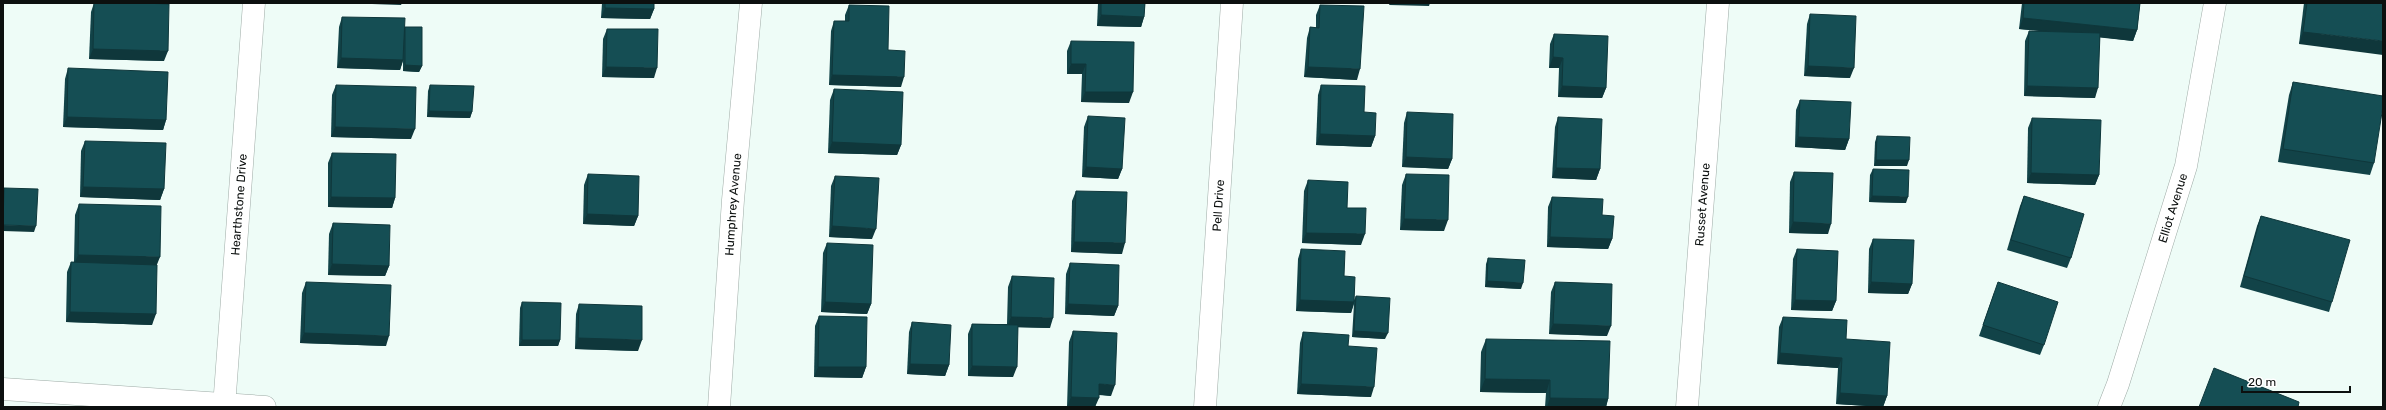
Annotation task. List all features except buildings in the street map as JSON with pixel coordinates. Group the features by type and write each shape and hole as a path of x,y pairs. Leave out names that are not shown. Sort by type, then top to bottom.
{"street":[{"name":"Hearthstone Drive","path":"224,406 254,3"},
{"name":"Humphrey Avenue","path":"719,407 733,200 751,3"},
{"name":"Pell Drive","path":"1205,407 1232,3"},
{"name":"Russet Avenue","path":"1687,407 1718,3"},
{"name":"Elliot Avenue","path":"2109,407 2118,384 2186,166 2215,3"},
{"path":"3,389 224,406 265,407"}]}
